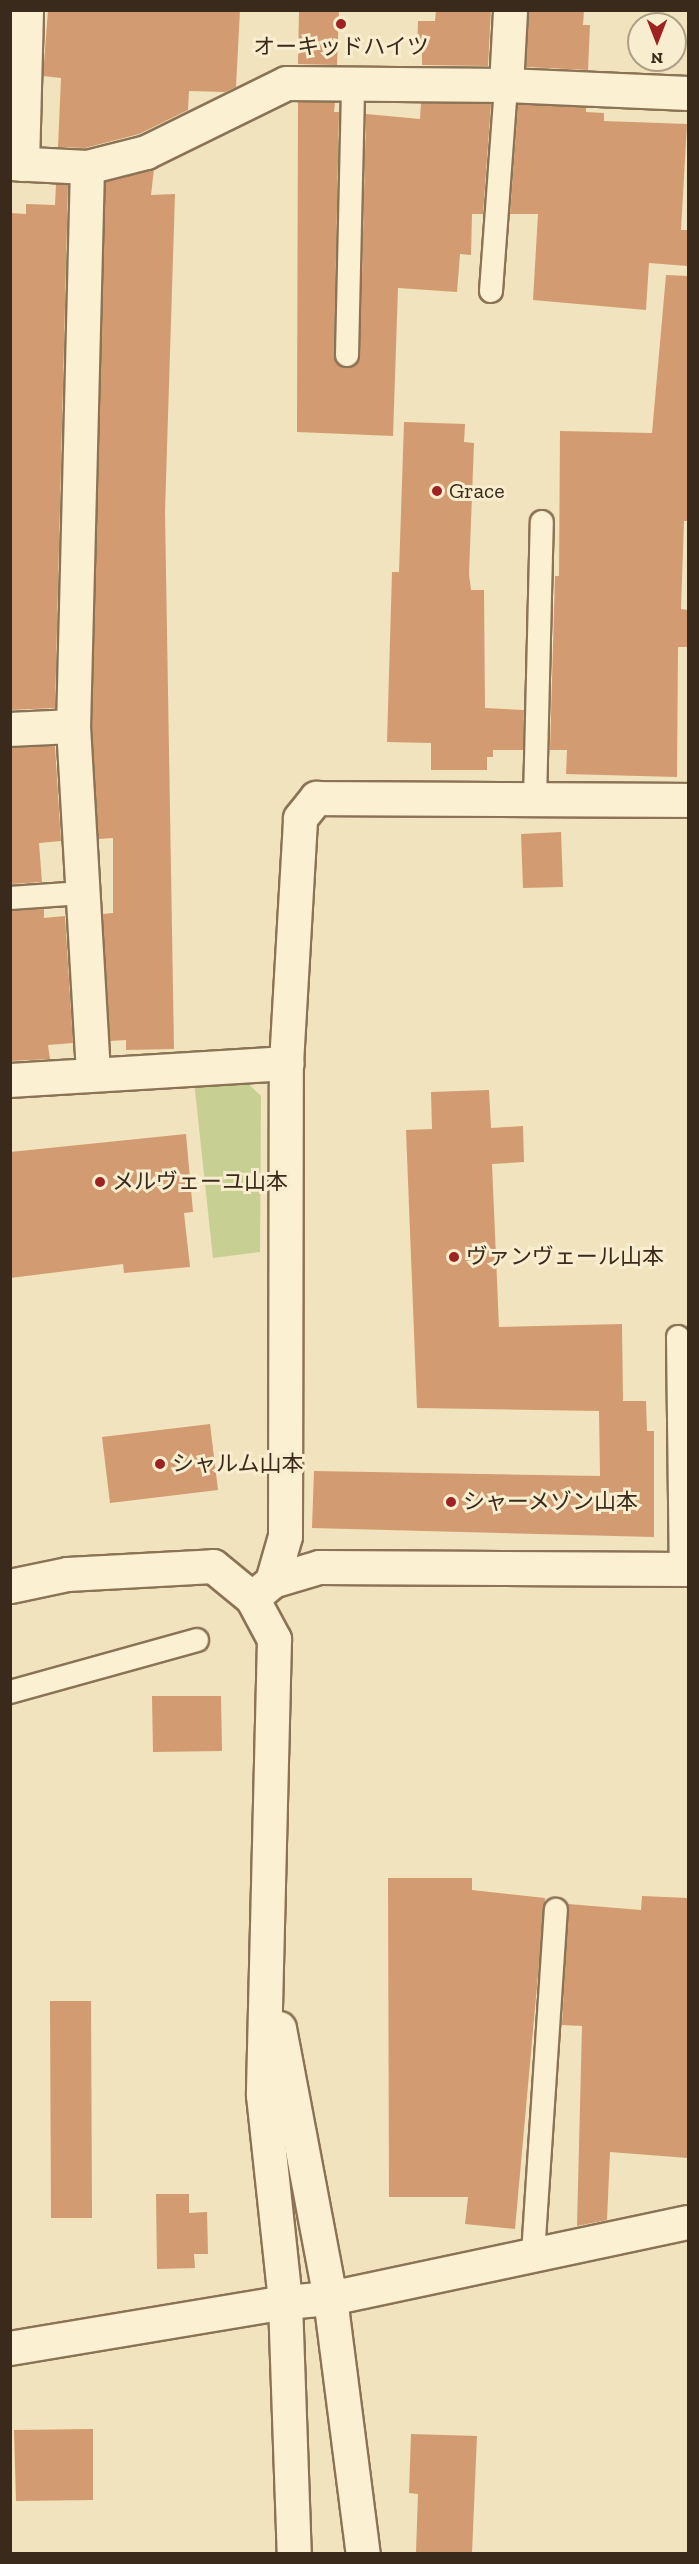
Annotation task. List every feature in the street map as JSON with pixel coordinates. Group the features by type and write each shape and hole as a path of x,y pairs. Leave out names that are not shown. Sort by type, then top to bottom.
{"street":[{"path":"26,10 16,163 87,167 146,152 286,83 506,85 688,93"},
{"path":"506,85 510,10"},
{"path":"87,167 73,726 93,1073"},
{"path":"10,729 73,726"},
{"path":"294,2553 285,2302 263,2095 274,1639 262,1590 285,1536 286,1063 300,818 316,798 688,800"},
{"path":"10,1080 93,1073 286,1063"},
{"path":"10,1586 68,1574 213,1566 262,1590 319,1567 685,1569"},
{"path":"267,1966 330,2298 363,2553"},
{"path":"10,2348 285,2302 330,2298 688,2222"}],"lane":[{"path":"347,355 353,84"},
{"path":"491,291 506,85"},
{"path":"535,800 542,522"},
{"path":"10,898 82,893"},
{"path":"678,1336 685,1569"},
{"path":"10,1692 196,1640"},
{"path":"533,2254 556,1910"}],"green space":[{"path":"241,1077 261,1096 260,1252 213,1258 194,1081"}],"building":[{"path":"48,10 240,10 236,87 225,92 189,91 188,110 139,134 85,148 58,147 61,78 43,76"},
{"path":"299,10 339,10 337,65 298,64"},
{"path":"436,10 491,10 488,66 422,65 422,54 417,53 418,21 435,21"},
{"path":"529,10 584,10 583,25 590,25 588,70 526,67"},
{"path":"298,102 335,102 334,112 339,112 334,355 340,366 347,368 360,355 366,114 420,119 421,103 491,104 483,214 472,214 471,255 460,254 457,292 398,288 393,436 297,432"},
{"path":"518,104 586,107 586,112 604,113 604,121 687,124 681,230 688,230 688,266 649,263 646,310 533,300 538,214 510,214"},
{"path":"154,169 151,195 175,194 165,512 174,1049 126,1050 126,1040 110,1041 103,914 113,913 113,838 98,839 92,726 105,182"},
{"path":"56,184 68,185 55,708 10,710 10,213 26,214 26,204 55,205"},
{"path":"666,275 688,276 688,521 684,521 681,609 688,610 688,647 678,647 677,777 566,774 567,750 550,750 555,576 559,576 560,431 652,433"},
{"path":"404,422 465,424 464,442 474,443 469,574 471,590 484,590 485,708 524,710 523,750 493,750 493,757 487,757 487,770 431,770 431,743 387,742 392,572 399,572"},
{"path":"55,746 61,841 39,843 42,882 10,884 10,748"},
{"path":"561,832 563,887 523,888 521,834"},
{"path":"44,909 44,918 65,916 73,1043 48,1045 50,1059 10,1061 10,911"},
{"path":"489,1090 491,1128 523,1126 524,1162 492,1164 499,1327 622,1324 623,1401 646,1401 647,1431 654,1431 654,1537 312,1528 314,1471 600,1476 599,1411 417,1408 406,1130 432,1129 431,1092"},
{"name":"メルヴェーユ山本","path":"186,1134 193,1212 184,1213 190,1267 124,1273 123,1264 10,1278 10,1152"},
{"name":"シャルム山本","path":"210,1424 218,1490 110,1503 102,1437"},
{"path":"152,1696 221,1696 222,1751 153,1752"},
{"path":"388,1878 472,1878 472,1890 545,1898 515,2229 465,2224 468,2197 389,2197"},
{"path":"642,1896 688,1898 688,2158 610,2152 607,2220 577,2226 582,2026 562,2025 568,1904 641,1910"},
{"path":"50,2001 91,2001 92,2218 51,2218"},
{"path":"156,2194 189,2194 189,2213 207,2212 208,2254 194,2254 195,2268 157,2269"},
{"path":"93,2429 93,2500 16,2501 14,2430"},
{"path":"411,2434 477,2436 472,2553 416,2553 418,2494 409,2493"}],"place":[{"name":"オーキッドハイツ","path":"341,24"},
{"name":"Grace","path":"437,491"},
{"name":"メルヴェーユ山本","path":"100,1182"},
{"name":"ヴァンヴェール山本","path":"454,1257"},
{"name":"シャルム山本","path":"160,1464"},
{"name":"シャーメゾン山本","path":"451,1502"}]}
